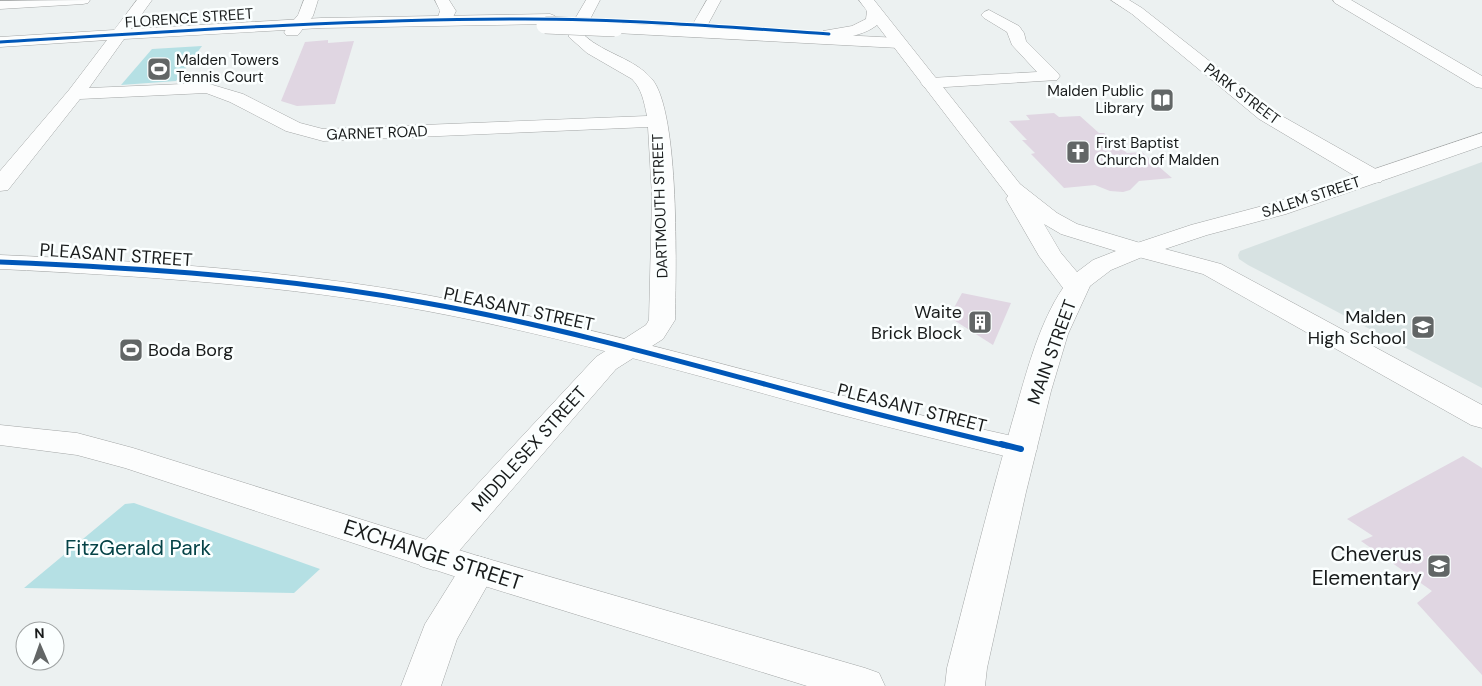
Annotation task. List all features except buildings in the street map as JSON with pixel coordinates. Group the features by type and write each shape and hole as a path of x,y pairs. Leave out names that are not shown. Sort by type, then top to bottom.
{"street":[{"path":"0,4 4,0"},
{"path":"0,4 83,0"},
{"path":"0,185 75,94 145,0"},
{"path":"296,28 305,16 311,0"},
{"path":"442,0 448,12 445,20"},
{"name":"DARTMOUTH STREET","path":"593,0 577,29 577,37 588,46 630,68 640,76 651,92 658,121 663,202 662,320 659,329 653,335 629,348"},
{"path":"698,28 714,0"},
{"name":"PARK STREET","path":"1118,0 1137,12 1266,116 1373,177"},
{"path":"1340,0 1482,83"},
{"path":"829,34 860,28 871,23 875,18 870,5"},
{"path":"870,5 1012,189 1039,238 1076,287"},
{"path":"930,83 1051,76 1018,42 1013,29 989,15"},
{"name":"FLORENCE STREET","path":"0,50 117,39 445,20 617,24 829,34 878,38 900,43"},
{"name":"FLORENCE STREET","path":"296,28 548,22"},
{"name":"FLORENCE STREET","path":"698,28 873,43 900,43"},
{"name":"FLORENCE STREET","path":"0,42 117,39"},
{"name":"GARNET ROAD","path":"75,94 200,87 225,93 300,129 315,134 328,135 658,121"},
{"name":"SALEM STREET","path":"1139,250 1199,230 1278,208 1482,139"},
{"path":"1012,189 1049,218 1069,229 1212,269 1482,418"},
{"name":"MAIN STREET","path":"965,686 981,609 1020,449 1054,334 1076,287 1087,276 1102,266 1139,250"},
{"name":"PLEASANT STREET","path":"0,262 111,267 205,275 377,295 478,313 629,348 827,401 1020,449"},
{"name":"MIDDLESEX STREET","path":"433,556 606,363 629,348"},
{"name":"EXCHANGE STREET","path":"0,435 77,444 105,451 226,487 478,570 865,686"},
{"path":"421,686 439,635 478,570"}],"shaded area":[{"name":"Malden High School","path":"1482,162 1482,388 1239,259 1240,251"}],"green space":[{"name":"Malden Towers Tennis Court","path":"202,46 176,81 121,85 152,49"},
{"name":"FitzGerald Park","path":"134,503 320,569 294,593 24,588 125,504"}],"cycle path":[{"path":"0,42 262,26 525,19 601,20 829,34"},
{"path":"0,262 107,267 267,280 321,286 427,303 576,335 872,413 1021,449"}],"place":[{"name":"Malden Towers Tennis Court","path":"159,69"},
{"name":"Malden Public Library","path":"1162,100"},
{"name":"First Baptist Church of Malden","path":"1078,152"},
{"name":"Waite Brick Block","path":"980,322"},
{"name":"Malden High School","path":"1423,327"},
{"name":"Boda Borg","path":"131,350"},
{"name":"Cheverus Elementary","path":"1439,566"}]}
